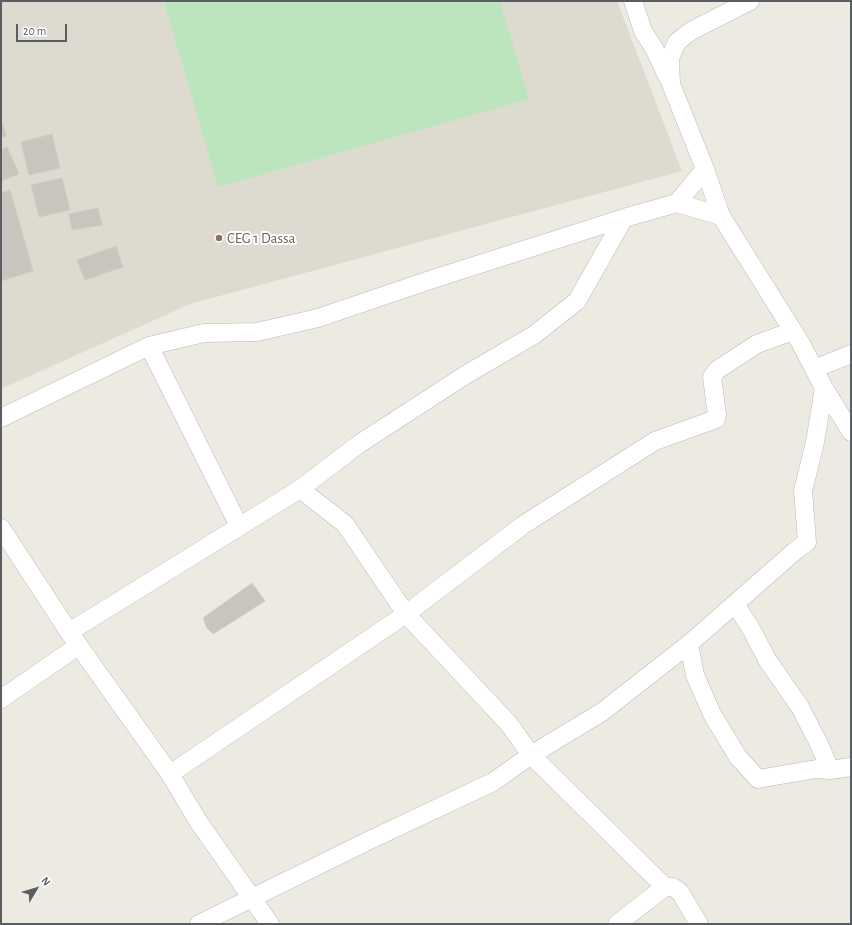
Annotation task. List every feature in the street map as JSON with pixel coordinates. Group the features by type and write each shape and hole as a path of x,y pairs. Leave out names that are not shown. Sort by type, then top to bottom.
{"street":[{"path":"633,1 643,31 655,50 671,84 706,169 720,216 793,331 824,388 851,432"},
{"path":"671,84 670,58 677,42 691,31 750,1"},
{"path":"677,203 706,169"},
{"path":"1,418 149,346 204,333 257,332 318,318 433,279 624,218 677,203 720,216"},
{"path":"1,699 73,639 239,526 300,489 360,444 467,374 534,335 577,301 624,218"},
{"path":"170,774 406,614 523,525 654,441 716,419 717,415 712,377 717,370 757,344 793,331"},
{"path":"149,346 239,526"},
{"path":"814,369 851,354"},
{"path":"199,924 493,782 531,755 602,712 689,644 795,551 808,542 803,491 815,442 824,388"},
{"path":"300,489 345,524 406,614 509,724 531,755 665,887"},
{"path":"1,528 73,639 170,774 198,820 253,897 270,924"},
{"path":"735,604 750,627 768,661 800,707 819,744 830,770"},
{"path":"689,644 695,675 712,714 738,757 758,779 816,769 830,770 851,767"},
{"path":"617,924 665,887 673,887 680,892 699,924"}],"shaded area":[{"name":"CEG 1 Dassa","path":"1,1 617,1 682,171 190,304 1,389"}],"green space":[{"path":"164,1 500,1 529,99 218,187"}],"building":[{"path":"1,119 6,136 1,138"},
{"path":"52,134 60,168 29,175 21,142"},
{"path":"7,147 19,174 1,181 1,150"},
{"path":"62,178 70,210 39,217 31,185"},
{"path":"10,190 33,271 1,281 1,193"},
{"path":"98,208 102,225 72,230 69,214"},
{"path":"116,246 123,267 85,280 77,260"},
{"path":"252,583 265,601 213,634 207,628 203,618"}],"place":[{"name":"CEG 1 Dassa","path":"219,238"}]}
